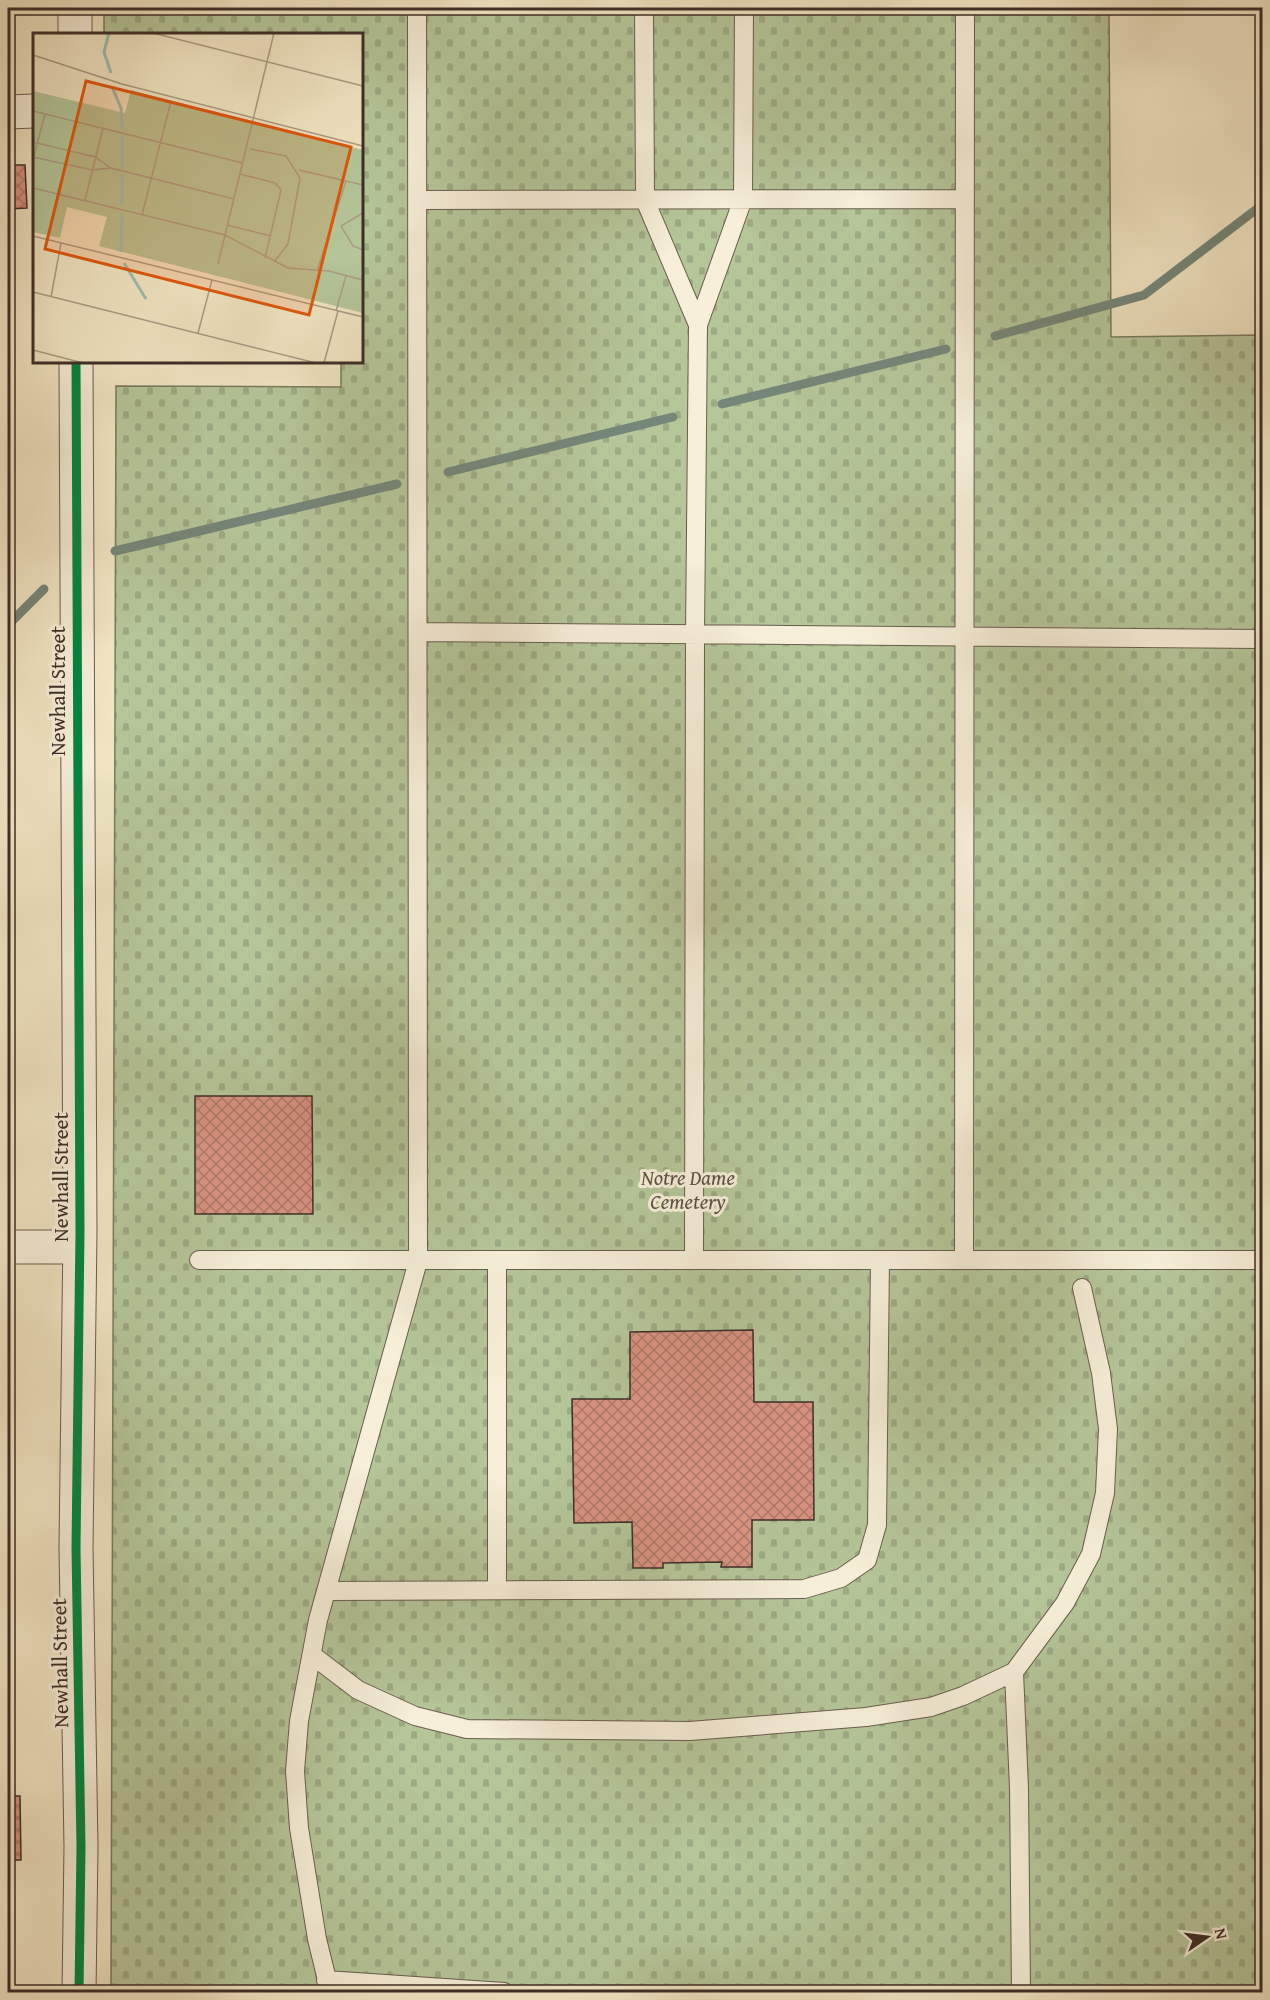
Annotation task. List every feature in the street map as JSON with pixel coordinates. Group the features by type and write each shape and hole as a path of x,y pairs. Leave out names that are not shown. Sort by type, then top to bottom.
{"street":[{"path":"75,8 75,33"},
{"path":"8,112 33,111"},
{"name":"Newhall Street","path":"76,363 79,1247 76,1548 81,1847 79,1992"},
{"path":"8,1247 79,1247"}],"lane":[{"path":"417,8 418,1261 326,1591 299,1721 295,1771 308,1890 328,1986 504,1992"},
{"path":"644,8 645,200 698,325"},
{"path":"694,1260 698,325 743,199 744,8"},
{"path":"964,1260 965,8"},
{"path":"418,200 965,199"},
{"path":"418,632 1263,639"},
{"path":"199,1260 1263,1260"},
{"path":"326,1591 497,1588 804,1589 841,1578 867,1560 877,1525 880,1260"},
{"path":"497,1261 497,1588"},
{"path":"312,1655 358,1690 415,1716 467,1729 690,1731 866,1717 931,1707 963,1696 1014,1672 1065,1604 1091,1554 1105,1494 1108,1429 1101,1373 1082,1288"},
{"path":"1014,1672 1019,1788 1021,1992"}],"green space":[{"name":"Notre Dame Cemetery","path":"104,8 1109,8 1111,337 1262,335 1262,1992 111,1992 116,386 341,387 341,363 363,363 363,33 104,33"}],"building":[{"path":"8,165 25,165 27,208 8,209"},
{"path":"8,485 11,485 11,544 8,544"},
{"path":"8,990 12,990 12,1029 8,1029"},
{"path":"195,1096 312,1096 313,1214 195,1214"},
{"path":"753,1330 754,1402 813,1402 814,1520 752,1520 752,1567 721,1567 722,1562 663,1563 663,1568 633,1568 632,1522 574,1523 572,1399 630,1399 630,1332"},
{"path":"8,1479 11,1479 13,1511 8,1511"},
{"path":"8,1607 14,1607 14,1675 8,1675"},
{"path":"8,1796 20,1796 21,1860 8,1860"}],"waterway":[{"path":"995,336 1144,295 1262,205"},
{"path":"722,404 946,349"},
{"path":"448,472 673,417"},
{"path":"115,551 397,484"},
{"path":"8,625 44,589"}],"cycle path":[{"path":"76,363 80,1232 76,1548 81,1847 79,1992"}]}
